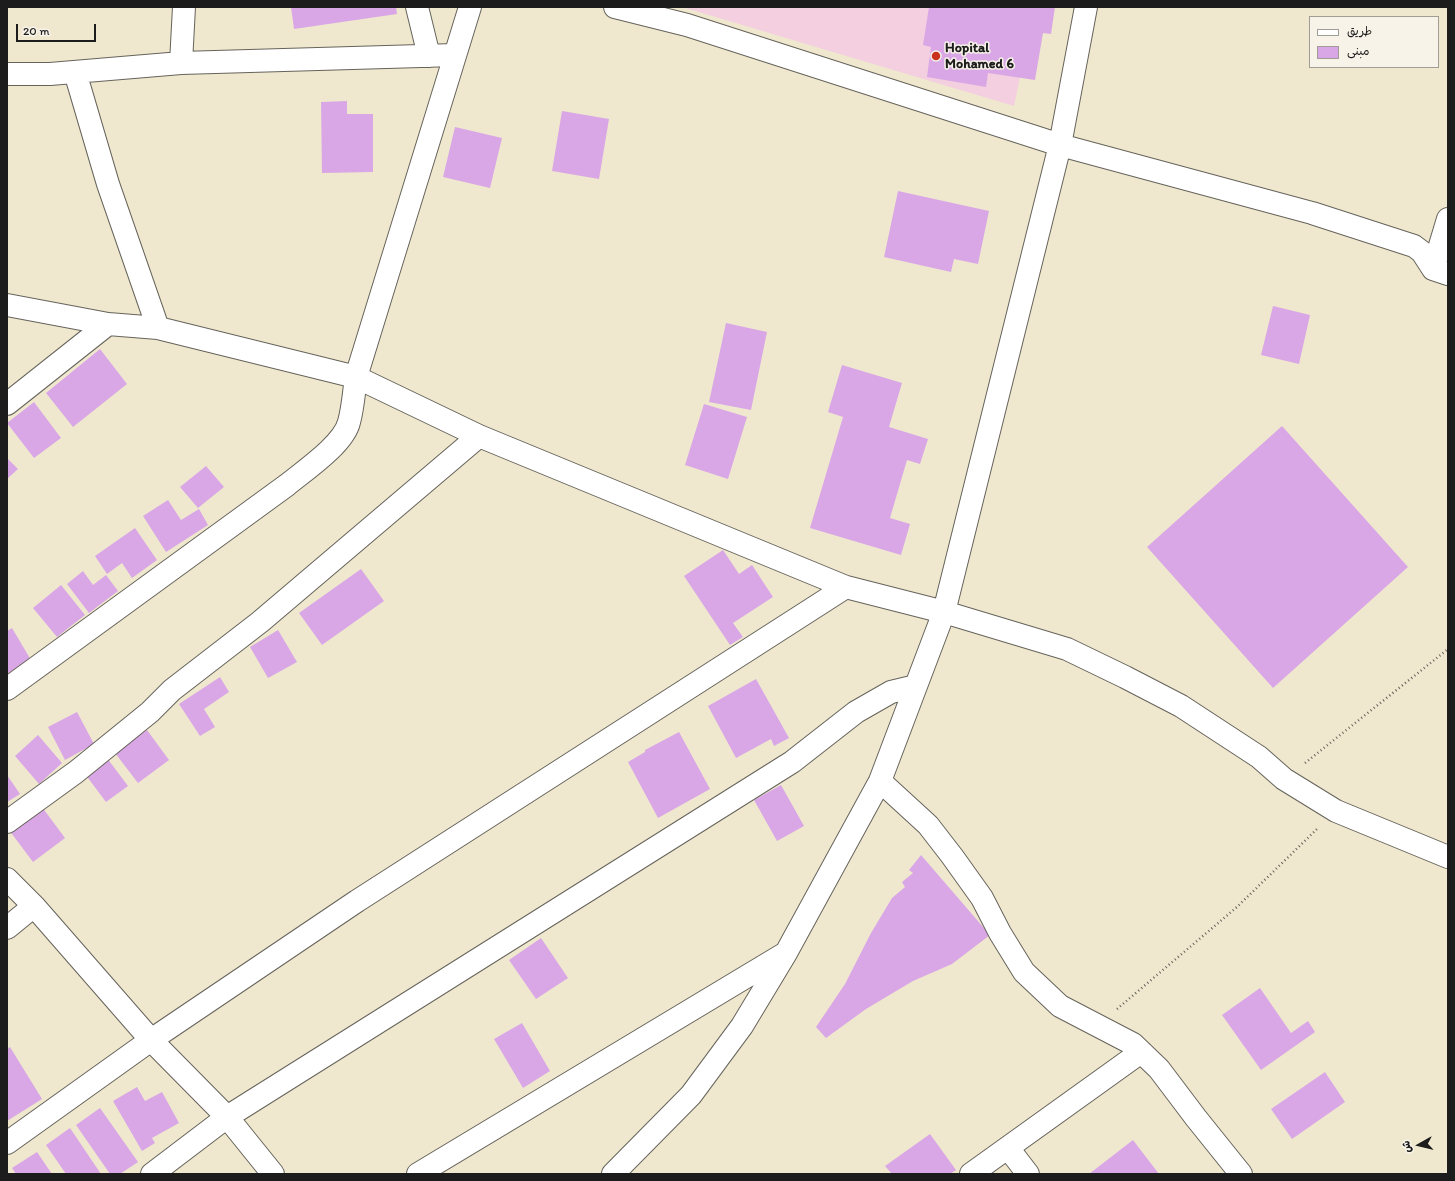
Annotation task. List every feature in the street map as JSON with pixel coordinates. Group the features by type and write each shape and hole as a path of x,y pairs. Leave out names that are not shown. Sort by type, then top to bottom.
{"street":[{"path":"181,63 184,7"},
{"path":"417,7 429,56"},
{"path":"7,689 287,485 330,449 342,436 349,423 356,376 470,7"},
{"path":"615,7 687,25 1060,145 1312,213 1414,246 1441,271"},
{"path":"613,1174 691,1095 742,1026 786,953 880,781 944,612 1060,145 1086,7"},
{"path":"7,74 50,74 181,63 455,55"},
{"path":"75,72 108,184 158,328"},
{"path":"1441,271 1448,219"},
{"path":"7,305 108,324 158,328 356,376 479,436 846,587 944,612 1067,650 1125,677 1181,706 1258,758 1284,779 1336,811 1448,858"},
{"path":"7,404 108,324"},
{"path":"7,822 76,772 150,712 172,690 260,622 390,510 479,436"},
{"path":"7,1143 151,1040 357,901 846,587"},
{"path":"152,1174 227,1117 792,762 856,712 891,692 916,686"},
{"path":"880,781 928,825 952,856 982,898 1000,933 1024,972 1060,1006 1133,1044 1159,1069 1241,1174"},
{"path":"7,879 34,906 151,1040 227,1117 273,1174"},
{"path":"7,928 34,906"},
{"path":"418,1174 786,953"},
{"path":"971,1174 1141,1052"},
{"path":"1008,1148 1028,1174"}],"path":[{"path":"1284,779 1448,648"},
{"path":"1097,1026 1237,907 1336,811"}],"shaded area":[{"name":"Hopital Mohamed 6","path":"682,7 1035,7 1014,106"}],"building":[{"path":"291,7 396,7 397,14 294,29"},
{"path":"929,7 1055,7 1051,34 1043,33 1035,80 988,73 986,87 927,77 931,47 923,45"},
{"path":"347,101 347,114 373,114 373,172 322,173 321,102"},
{"path":"562,111 609,119 599,179 552,171"},
{"path":"455,127 502,138 490,188 443,177"},
{"path":"898,191 989,211 978,264 954,259 951,272 884,257"},
{"path":"1273,306 1310,315 1299,364 1261,355"},
{"path":"726,323 767,332 751,410 709,402"},
{"path":"100,349 127,384 73,427 46,393"},
{"path":"842,365 902,383 889,427 928,439 920,464 907,460 890,518 910,524 901,555 810,528 843,417 828,412"},
{"path":"34,402 61,438 34,458 7,423"},
{"path":"704,404 747,417 728,479 685,465"},
{"path":"1282,426 1408,567 1273,688 1147,547"},
{"path":"7,458 18,469 7,479"},
{"path":"206,466 224,487 198,508 180,487"},
{"path":"168,500 181,520 199,509 208,525 166,552 143,516"},
{"path":"135,528 157,560 132,578 122,563 107,574 95,556"},
{"path":"723,550 739,574 752,565 773,597 733,623 743,637 730,645 684,576"},
{"path":"361,569 384,601 322,645 299,613"},
{"path":"83,571 93,585 106,575 118,591 89,613 67,584"},
{"path":"61,585 85,615 57,637 33,608"},
{"path":"12,628 31,660 7,674 7,631"},
{"path":"278,630 297,662 268,678 250,647"},
{"path":"220,677 229,692 204,709 215,727 200,736 179,704"},
{"path":"756,679 789,738 774,746 771,739 736,758 708,706"},
{"path":"77,712 94,744 65,760 48,727"},
{"path":"147,730 169,760 138,783 115,753"},
{"path":"679,732 710,789 658,818 628,762 645,752 645,750"},
{"path":"38,735 62,763 39,784 15,756"},
{"path":"107,758 128,786 106,802 85,774"},
{"path":"7,775 20,794 7,802"},
{"path":"781,785 804,826 777,841 754,800"},
{"path":"42,807 65,838 33,862 9,830"},
{"path":"921,855 990,935 952,964 913,981 866,1009 826,1038 816,1027 845,984 871,933 892,898 905,887 902,882 913,873 909,870"},
{"path":"541,938 568,978 536,999 509,960"},
{"path":"1260,988 1291,1033 1308,1021 1315,1032 1261,1070 1222,1015"},
{"path":"522,1023 550,1071 523,1088 494,1039"},
{"path":"10,1047 42,1099 7,1121 7,1049"},
{"path":"1325,1072 1345,1102 1292,1139 1271,1109"},
{"path":"137,1087 145,1101 162,1092 179,1123 152,1138 155,1143 142,1151 113,1101"},
{"path":"100,1108 138,1162 120,1174 110,1174 76,1125"},
{"path":"70,1128 101,1174 66,1174 46,1145"},
{"path":"930,1134 956,1170 950,1174 892,1174 885,1166"},
{"path":"1133,1140 1159,1174 1089,1174"},
{"path":"37,1152 52,1174 16,1174 12,1168"}],"place":[{"name":"Hopital Mohamed 6","path":"936,56"}]}
